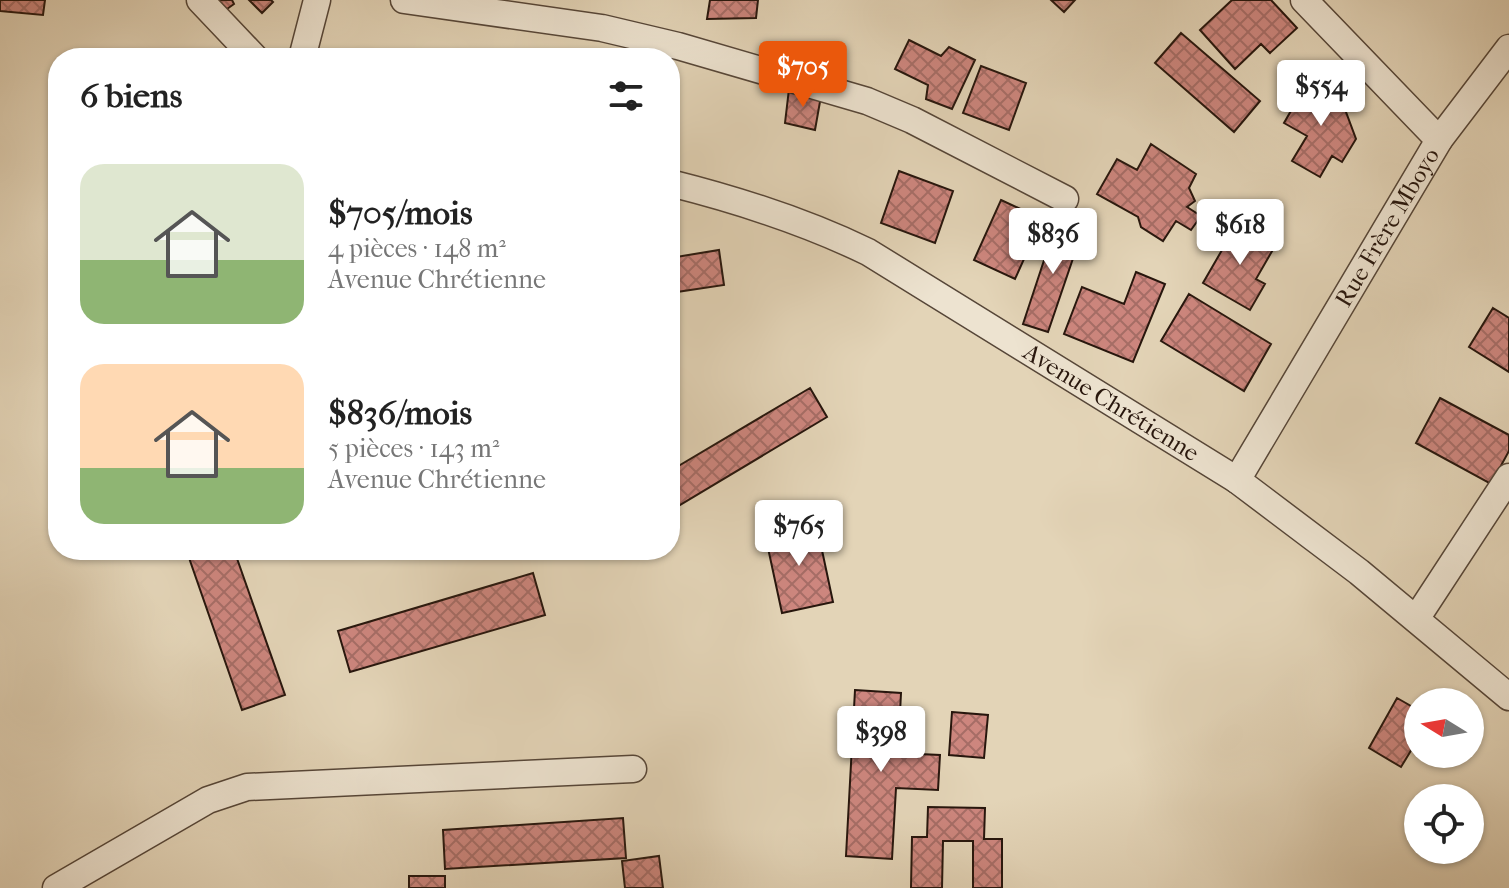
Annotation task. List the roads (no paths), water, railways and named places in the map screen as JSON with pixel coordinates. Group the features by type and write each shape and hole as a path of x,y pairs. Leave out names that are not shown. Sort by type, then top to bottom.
{"street":[{"path":"200,0 246,48"},
{"path":"305,48 317,0"},
{"path":"404,0 602,28 678,46 867,101 912,120 1065,199"},
{"name":"Rue Frère Mboyo","path":"1237,480 1439,140 1304,0"},
{"path":"1439,140 1509,48"},
{"name":"Avenue Chrétienne","path":"680,186 780,215 868,252 1237,480 1304,529 1509,697"},
{"path":"1416,619 1509,477"},
{"path":"56,888 208,800 247,787 633,769"}]}
